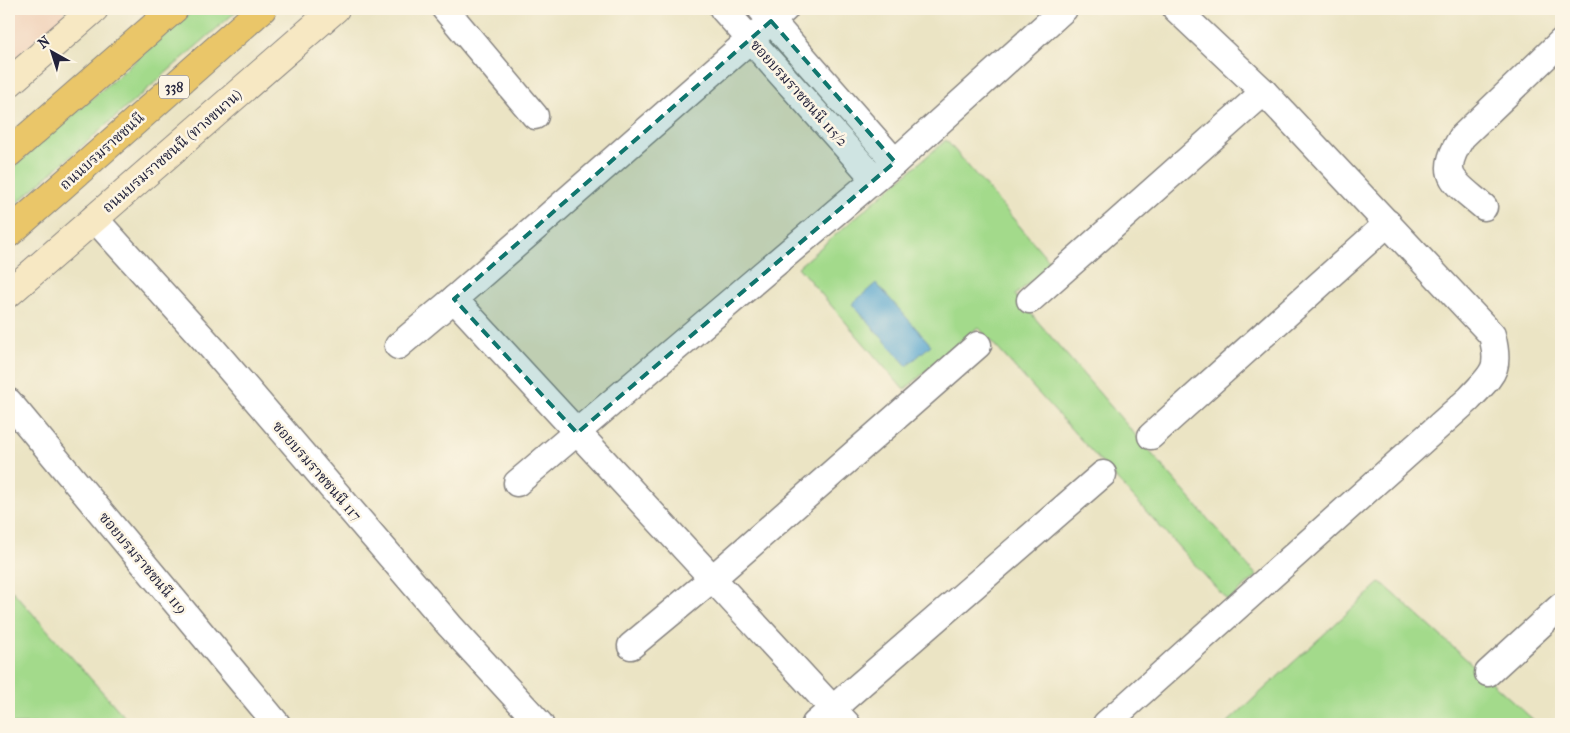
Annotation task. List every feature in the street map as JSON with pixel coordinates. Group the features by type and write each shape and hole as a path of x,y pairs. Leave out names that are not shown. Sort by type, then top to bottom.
{"highway":[{"path":"9,153 174,9"},
{"name":"ถนนบรมราชชนนี","path":"9,233 262,9"}],"main road":[{"path":"9,84 94,9"},
{"name":"ถนนบรมราชชนนี (ทางขนาน)","path":"9,293 334,9"}],"street":[{"path":"445,9 536,116"},
{"name":"ซอยบรมราชชนนี 115/2","path":"723,9 874,178"},
{"path":"517,483 895,162 1064,9"},
{"path":"1106,724 1469,399 1491,375 1497,357 1492,335 1264,92 1176,9"},
{"path":"398,346 750,39 772,13"},
{"name":"ซอยบรมราชชนนี 115/2","path":"772,13 895,162"},
{"path":"1484,207 1454,181 1448,170 1452,153 1462,137 1561,42"},
{"path":"1030,300 1264,92"},
{"name":"ซอยบรมราชชนนี 117","path":"94,218 211,347 450,626 540,724"},
{"path":"1151,436 1388,223"},
{"path":"454,299 713,578 832,719 1103,474"},
{"path":"630,646 713,578 978,345"},
{"name":"ซอยบรมราชชนนี 119","path":"9,402 272,722"},
{"path":"1488,673 1561,606"}],"highlighted area":[{"path":"771,21 895,162 577,433 454,299"}],"shaded area":[{"path":"9,9 65,9 63,17 9,63"}],"green space":[{"path":"195,9 239,9 9,210 9,171"},
{"path":"946,140 1052,264 1015,295 1257,576 1228,601 978,327 904,390 798,267"},
{"path":"1381,582 1538,724 1226,724"},
{"path":"9,587 131,724 9,724"}],"water":[{"path":"876,283 931,345 907,366 852,304"}]}
